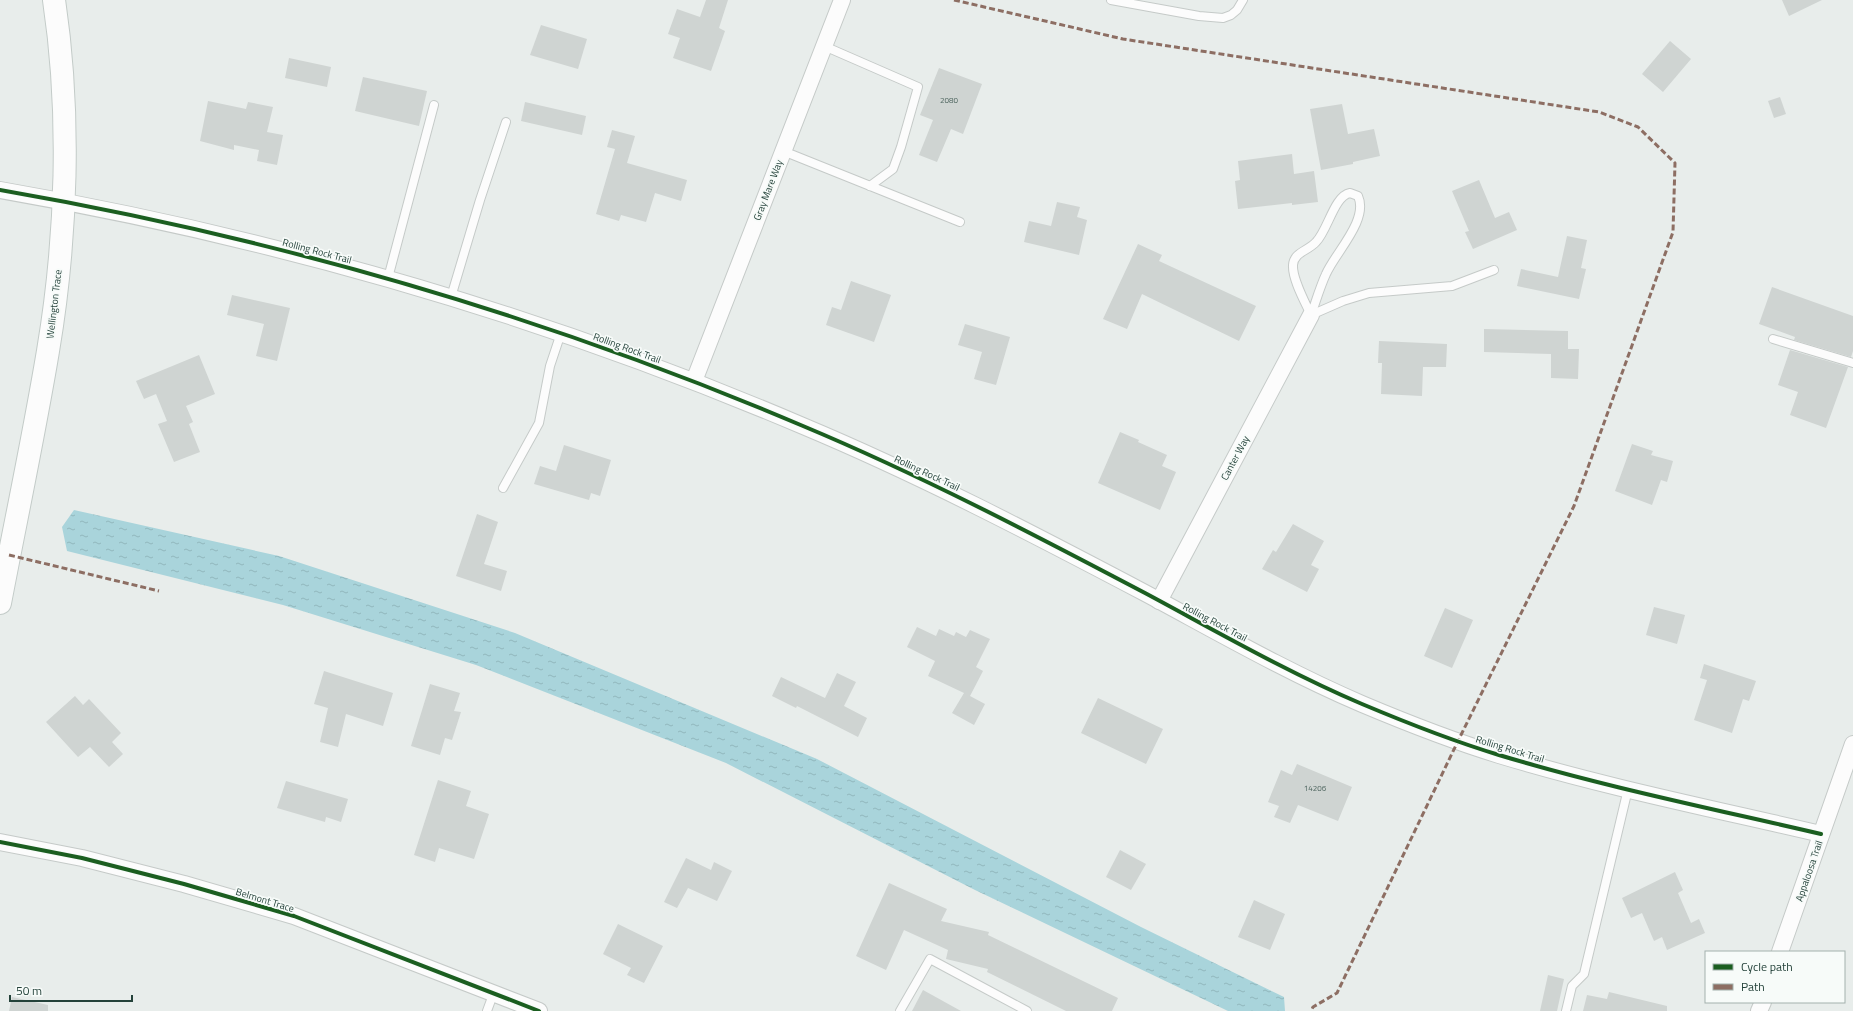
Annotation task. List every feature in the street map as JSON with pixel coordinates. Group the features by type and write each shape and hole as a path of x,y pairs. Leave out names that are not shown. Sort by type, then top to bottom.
{"street":[{"name":"Wellington Trace","path":"0,603 48,350 57,282 63,201 64,133 62,82 54,0"},
{"name":"Gray Mare Way","path":"694,381 842,0"},
{"name":"Rolling Rock Trail","path":"0,190 63,201 170,223 263,245 388,278 561,333 694,381 805,426 912,474 1029,532 1291,671 1358,702 1426,730 1502,756 1566,774 1821,834"},
{"name":"Canter Way","path":"1159,601 1311,315"},
{"name":"Appaloosa Trail","path":"1780,951 1853,744"},
{"name":"Belmont Trace","path":"0,842 82,858 184,884 294,916 494,992 539,1011"}],"lane":[{"path":"1111,0 1199,16 1223,18 1231,15 1237,10 1243,0"},
{"path":"824,46 918,87 893,170 870,186"},
{"path":"388,278 434,106"},
{"path":"451,297 480,200 506,122"},
{"path":"783,151 960,222"},
{"path":"1350,193 1358,196 1361,202 1356,224 1326,273 1311,315 1300,293 1293,267 1294,260 1300,252 1316,242 1337,206 1339,199 1344,194 1350,193"},
{"path":"1311,315 1343,300 1369,293 1452,286 1494,270"},
{"path":"503,488 539,423 550,366 561,333"},
{"path":"1773,339 1853,363"},
{"path":"1566,1011 1572,986 1584,974 1628,789"},
{"path":"900,1011 930,959 1027,1011"},
{"path":"487,1011 494,992"}],"water":[{"path":"74,510 279,556 515,633 817,759 1141,927 1284,997 1285,1011 1228,1011 975,890 726,763 476,665 283,605 67,551 62,527"}],"building":[{"path":"706,0 728,0 719,28 725,31 711,71 673,58 680,38 668,34 677,9 700,17"},
{"path":"1782,0 1822,0 1789,16"},
{"path":"541,25 587,39 578,69 530,55"},
{"path":"1670,41 1691,59 1663,92 1642,74"},
{"path":"289,58 331,67 327,87 285,78"},
{"path":"939,68 982,84 963,134 951,129 937,162 919,155 933,120 920,115"},
{"path":"363,77 427,91 419,126 355,111"},
{"path":"1780,97 1786,114 1774,118 1768,101"},
{"path":"208,101 246,109 248,102 273,107 267,132 283,135 277,165 257,161 259,150 234,145 234,150 200,141"},
{"path":"525,102 586,116 582,135 521,121"},
{"path":"1342,104 1348,134 1374,129 1380,156 1353,162 1353,164 1321,170 1310,109"},
{"path":"612,130 635,136 627,163 687,180 681,201 655,193 646,222 621,215 619,221 596,214 615,149 607,147"},
{"path":"1292,154 1294,174 1314,171 1318,202 1292,205 1292,203 1238,209 1235,181 1240,180 1238,161"},
{"path":"1479,180 1495,218 1509,212 1517,230 1473,249 1465,232 1469,231 1452,191"},
{"path":"1057,202 1080,207 1077,217 1087,220 1079,255 1024,242 1029,221 1051,226"},
{"path":"1567,236 1587,240 1581,268 1586,269 1579,299 1517,286 1521,269 1558,277"},
{"path":"1138,244 1162,255 1159,261 1256,306 1239,341 1142,294 1127,329 1103,319"},
{"path":"851,281 891,295 874,342 826,325 832,307 841,310"},
{"path":"1772,287 1853,316 1853,351 1851,357 1794,340 1795,337 1759,324"},
{"path":"232,295 290,308 277,361 256,356 264,324 227,315"},
{"path":"965,324 1010,337 996,385 974,379 982,352 958,345"},
{"path":"1484,329 1568,331 1568,349 1579,349 1578,379 1551,378 1551,354 1484,352"},
{"path":"1379,341 1447,344 1446,367 1423,367 1422,396 1381,394 1382,363 1378,363"},
{"path":"1790,350 1848,367 1826,428 1790,415 1798,392 1778,385"},
{"path":"199,355 215,394 186,406 193,422 189,424 200,452 174,462 158,424 167,421 156,394 144,399 136,381"},
{"path":"1120,432 1167,455 1162,466 1176,472 1160,510 1098,483"},
{"path":"1632,444 1653,451 1651,455 1673,461 1667,482 1661,480 1652,505 1615,491"},
{"path":"564,445 611,460 600,496 591,493 589,500 534,484 540,466 556,471"},
{"path":"477,514 498,522 484,564 507,571 501,591 456,576"},
{"path":"1293,524 1324,541 1311,565 1319,569 1307,592 1262,569 1273,550 1276,552"},
{"path":"1654,607 1685,615 1677,644 1646,635"},
{"path":"1445,608 1473,620 1452,668 1424,656"},
{"path":"917,627 936,636 939,629 954,636 956,632 966,637 970,630 990,639 976,667 983,671 970,696 985,704 974,725 952,713 964,693 928,676 935,661 907,647"},
{"path":"1704,664 1756,681 1749,701 1743,699 1732,733 1694,720 1707,680 1700,678"},
{"path":"324,671 393,693 383,726 346,714 338,747 320,742 328,708 314,704"},
{"path":"837,673 856,682 844,706 867,718 858,737 797,706 796,708 772,696 781,677 825,698"},
{"path":"430,684 460,693 454,711 461,712 452,740 445,738 440,755 411,746"},
{"path":"75,696 83,705 89,699 121,733 112,742 123,754 109,767 90,747 78,757 46,722"},
{"path":"1098,698 1163,729 1146,764 1081,733"},
{"path":"1297,764 1352,787 1338,821 1298,805 1290,823 1274,817 1279,806 1268,802 1281,770 1292,775"},
{"path":"438,780 471,791 466,806 489,814 474,859 439,848 435,862 414,855"},
{"path":"286,781 348,799 341,822 326,817 325,822 277,808"},
{"path":"1120,850 1146,864 1131,890 1106,877"},
{"path":"686,858 711,870 714,862 732,871 717,901 688,888 677,908 664,902"},
{"path":"1675,872 1683,890 1678,893 1691,923 1699,919 1705,933 1667,950 1662,937 1654,941 1642,913 1631,918 1622,898"},
{"path":"889,883 947,909 941,921 989,932 988,935 1118,998 1112,1011 1066,1011 987,972 988,969 946,959 948,950 904,930 886,970 856,956"},
{"path":"1254,900 1285,914 1270,950 1238,937"},
{"path":"618,924 663,946 644,983 627,975 631,968 603,954"},
{"path":"1548,975 1564,979 1557,1011 1540,1011"},
{"path":"923,990 961,1011 912,1011"},
{"path":"1609,992 1667,1006 1667,1011 1583,1011 1587,995 1607,999"},
{"path":"12,997 48,1005 48,1011 9,1011"}],"marked path":[{"path":"954,0 1123,39 1599,112 1638,127 1675,163 1673,232 1574,506 1458,741 1337,993 1313,1007 1311,1011"},
{"path":"9,555 159,591"}],"cycle path":[{"path":"0,190 103,209 206,232 307,257 408,285 608,349 706,386 890,464 1061,549 1279,665 1334,692 1396,718 1465,744 1539,767 1660,797 1821,834"},
{"path":"0,842 82,858 184,884 294,916 539,1011"}]}
